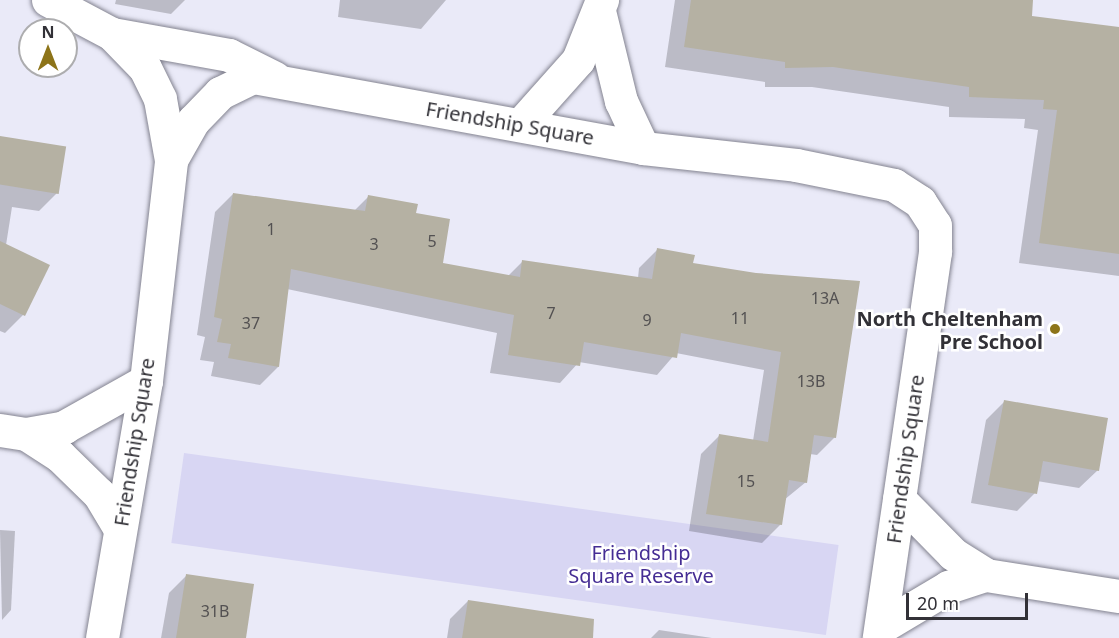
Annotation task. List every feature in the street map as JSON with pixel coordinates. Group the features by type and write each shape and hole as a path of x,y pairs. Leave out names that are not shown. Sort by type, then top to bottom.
{"street":[{"path":"48,0 112,34 229,55 274,78"},
{"path":"521,124 578,60 601,7"},
{"path":"601,7 621,101 643,148"},
{"path":"112,34 145,68 160,99 171,160"},
{"name":"Friendship Square","path":"102,638 146,381 171,160 193,121 220,93 239,81 274,78 643,148 796,165 894,185 931,215 935,252 880,632"},
{"path":"13,432 64,427 146,381"},
{"path":"13,432 60,456 99,494 120,529"},
{"path":"899,499 953,554 986,575 1119,596"},
{"path":"880,632 948,587 986,575"}],"green space":[{"name":"Friendship Square Reserve","path":"184,453 839,545 826,635 171,543"}],"building":[{"path":"691,0 1033,0 1032,16 1119,27 1119,254 1039,243 1057,110 1043,109 1044,100 969,97 969,87 833,67 785,68 785,62 684,47"},
{"path":"0,136 66,146 59,194 0,185"},
{"path":"233,193 365,211 368,195 418,204 416,213 450,219 443,263 520,277 522,260 652,279 657,248 695,255 693,263 756,273 860,281 836,438 814,435 807,483 789,480 782,525 706,514 719,434 768,442 781,352 681,333 677,358 584,342 580,366 508,355 514,315 291,269 279,367 228,358 231,344 217,342 222,319 214,317"},
{"path":"0,241 50,265 25,316 0,304"},
{"path":"1004,400 1108,418 1099,471 1043,461 1037,494 988,485"},
{"path":"186,574 254,584 246,638 176,638"},
{"path":"468,600 594,619 593,638 462,638"}],"place":[{"name":"North Cheltenham Pre School","path":"1055,329"}]}
